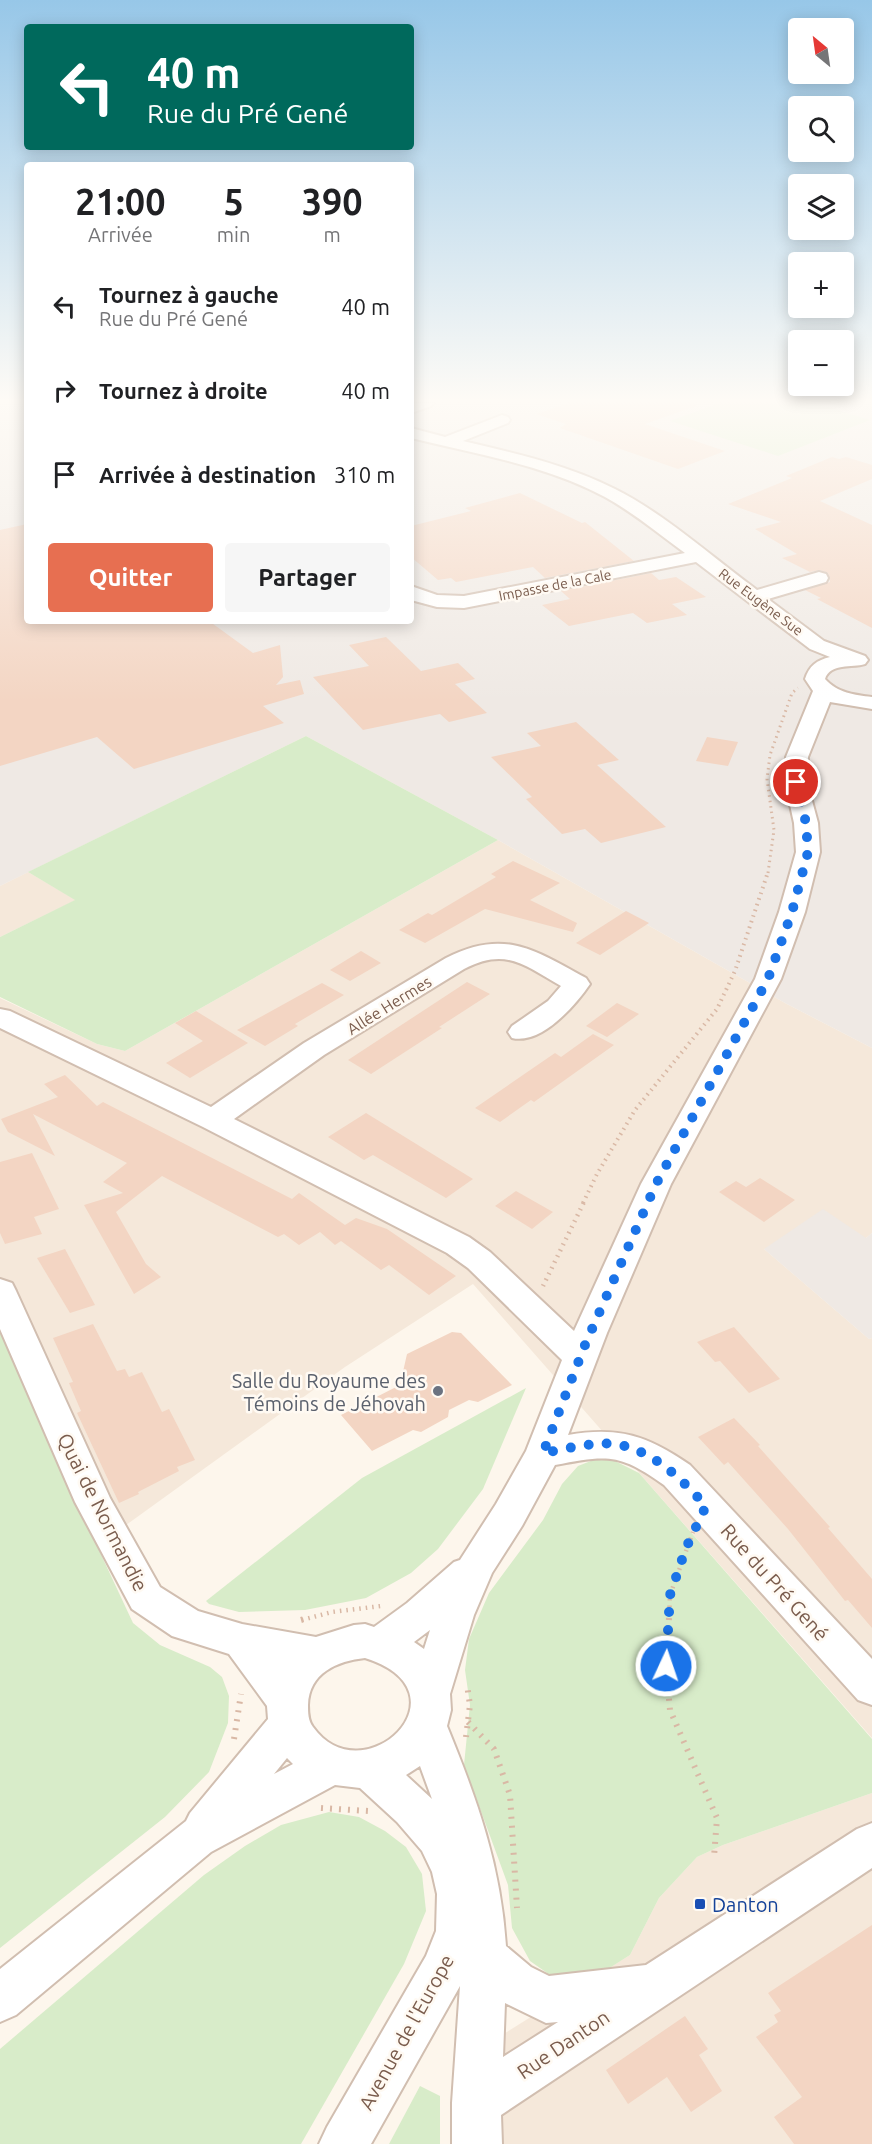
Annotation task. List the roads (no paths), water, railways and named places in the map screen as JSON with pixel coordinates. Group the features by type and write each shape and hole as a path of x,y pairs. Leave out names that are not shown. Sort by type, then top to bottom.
{"street":[{"name":"Rue Eugène Sue","path":"627,503 817,645 865,660"},
{"name":"Impasse de la Cale","path":"414,594 423,599 443,603 464,602 700,556"},
{"path":"754,597 819,578"},
{"name":"Rue Eugène Sue","path":"817,645 821,678"},
{"path":"196,1838 350,1767 393,1761 413,1747 429,1709 454,1615 476,1566 509,1515 543,1453 580,1357 656,1184 768,979 780,950 808,852 806,823 796,782 797,757 807,733 821,678 838,661 865,660"},
{"path":"821,678 862,702"},
{"path":"807,733 829,714 862,702"},
{"name":"Allée Hermes","path":"213,1120 250,1092 400,996 466,958 494,950 510,950 577,984 558,1007 522,1032"},
{"path":"0,1017 213,1120 458,1245 479,1260 538,1320 580,1357"},
{"name":"Quai de Normandie","path":"0,1291 90,1496 146,1598 159,1609 186,1624 242,1641 318,1654"},
{"name":"Rue du Pré Gené","path":"543,1453 589,1446 620,1445 654,1458 677,1474 872,1687"},
{"path":"381,1644 421,1615 476,1566"},
{"path":"242,1641 288,1712 298,1741 312,1755 350,1767"},
{"path":"0,2000 196,1838 288,1712 292,1682 303,1666 318,1654 349,1642 381,1644 399,1650 413,1661 424,1675 429,1709 477,1881 483,1956 476,2123"},
{"name":"Avenue de l'Europe","path":"344,2144 443,1971 459,1931 459,1894 453,1869 436,1837 412,1808 350,1767"},
{"name":"Rue Danton","path":"476,2123 651,1986 872,1843"},
{"name":"Rue Danton","path":"483,1956 515,1983 546,2000 651,1986"}],"place":[{"name":"Salle du Royaume des Témoins de Jéhovah","path":"438,1391"},
{"name":"Danton","path":"700,1904"}]}
